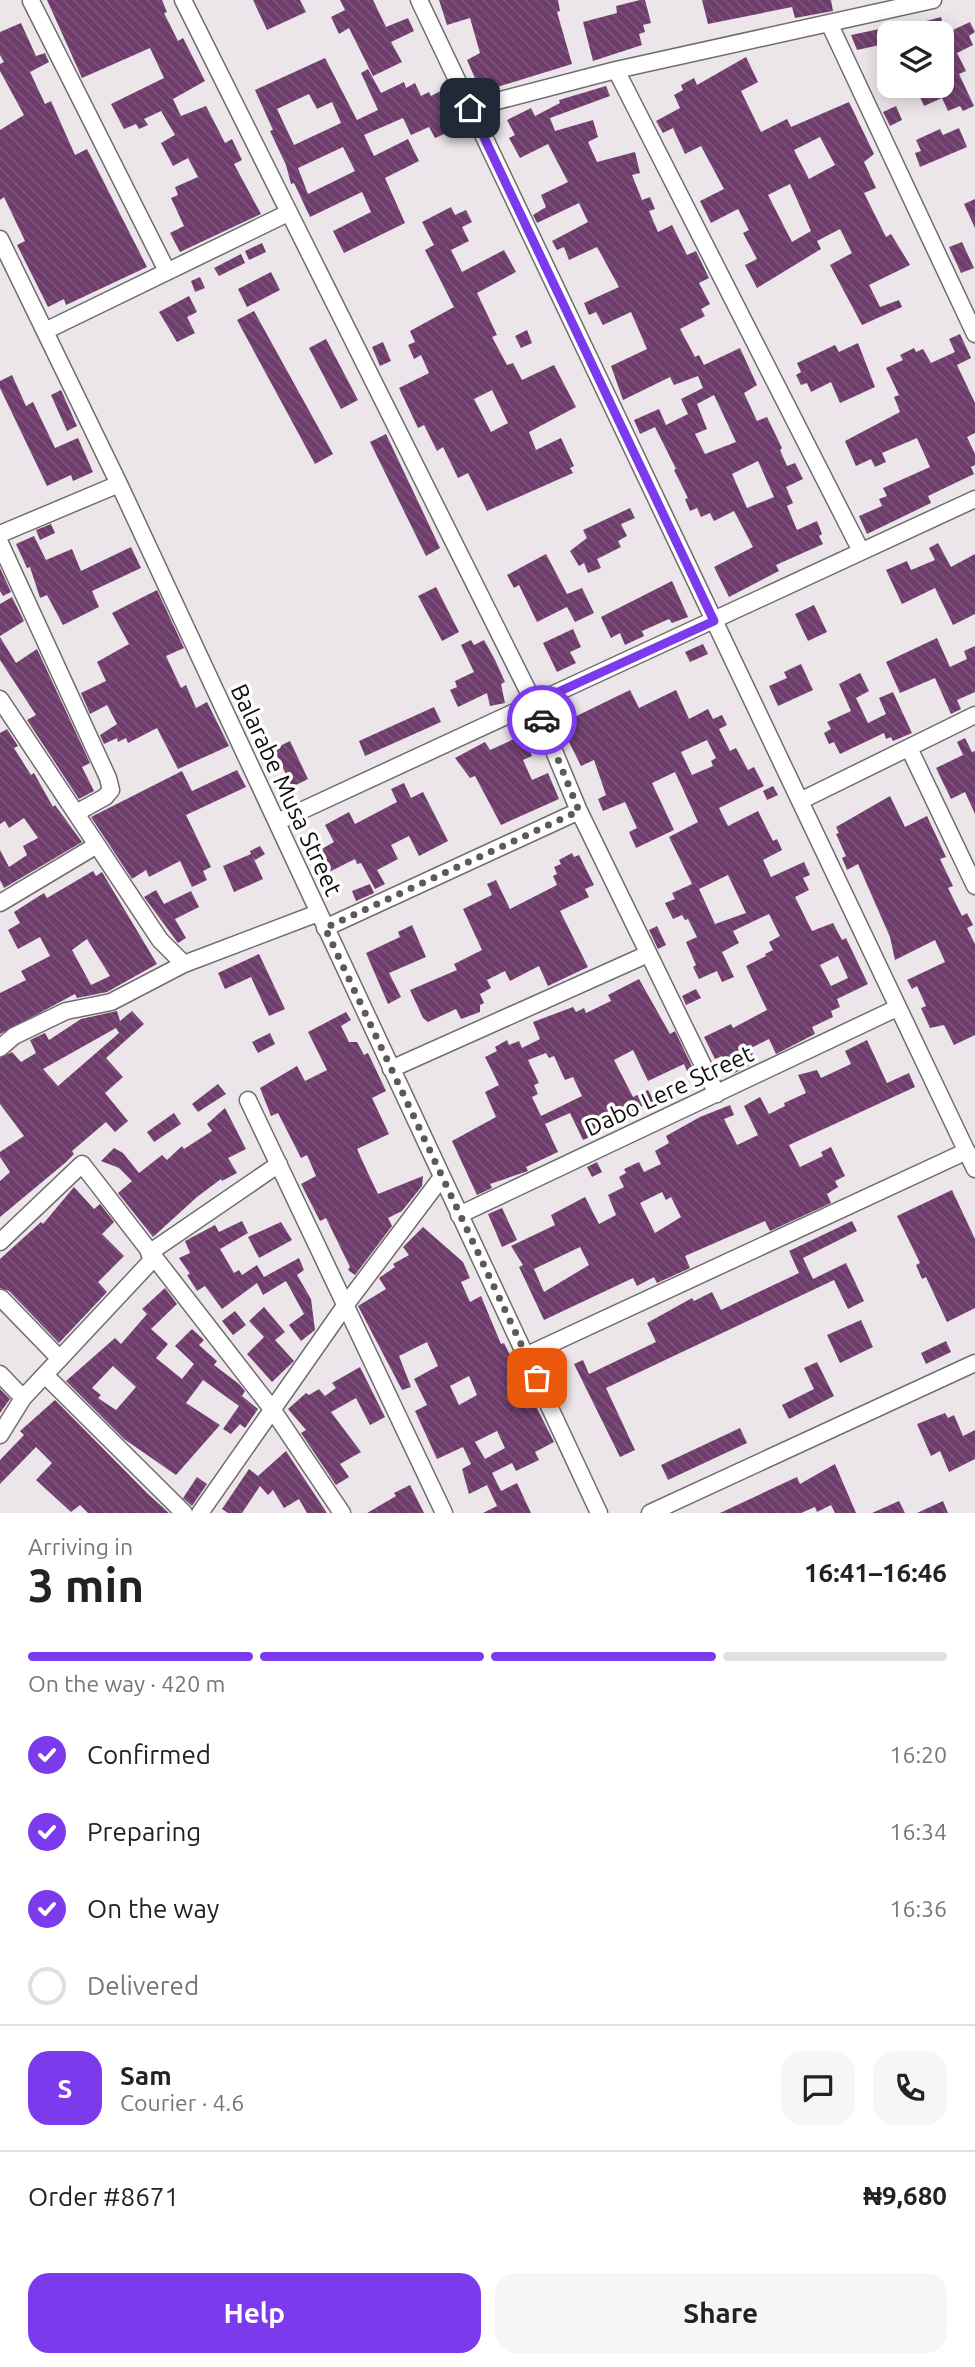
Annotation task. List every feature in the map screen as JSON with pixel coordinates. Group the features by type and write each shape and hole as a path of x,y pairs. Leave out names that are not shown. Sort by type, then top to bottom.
{"street":[{"path":"183,0 534,703 579,811 717,1094"},
{"path":"419,0 975,1169"},
{"path":"470,108 616,70 933,0"},
{"path":"31,1 167,271"},
{"path":"829,23 975,334"},
{"path":"616,70 861,551"},
{"path":"45,331 288,213"},
{"name":"Balarabe Musa Street","path":"0,239 119,484 599,1513"},
{"path":"0,534 119,484"},
{"path":"277,822 975,499"},
{"path":"0,543 108,778 111,790 105,797 76,813"},
{"path":"0,699 160,940 184,964"},
{"path":"800,802 975,715"},
{"path":"909,748 973,876"},
{"path":"325,928 579,811"},
{"path":"0,903 97,845"},
{"path":"0,1048 14,1036 66,1011 111,1002 184,964 318,913"},
{"path":"391,1069 648,954"},
{"name":"Dabo Lere Street","path":"459,1215 897,1008"},
{"path":"248,1100 347,1303 444,1513"},
{"path":"527,1356 967,1151"},
{"path":"0,1242 82,1164 272,1409 342,1513"},
{"path":"0,1435 23,1398 152,1255 279,1164"},
{"path":"200,1513 347,1303 442,1177"},
{"path":"1,1298 60,1359"},
{"path":"650,1513 975,1363"},
{"path":"0,1374 23,1398"},
{"path":"45,1375 184,1513"}],"building":[{"path":"47,0 162,0 167,12 164,13 178,41 183,38 205,81 173,99 181,116 206,106 225,143 232,139 242,160 234,164 261,214 180,252 170,233 184,226 171,198 178,195 175,187 198,177 188,158 173,166 161,143 175,135 161,111 144,119 148,125 139,129 136,124 124,129 111,104 164,78 150,48 82,78"},
{"path":"253,0 300,0 306,12 267,30"},
{"path":"340,0 373,0 386,27 408,18 414,31 391,42 402,62 373,76 349,28 339,34 331,17 345,10"},
{"path":"439,0 558,0 560,11 557,12 572,64 481,92 467,60 480,53 470,18 447,25"},
{"path":"645,0 651,23 643,25 645,32 639,34 642,45 593,61 583,22 617,13 616,6"},
{"path":"702,0 831,0 833,11 795,18 792,7 708,24"},
{"path":"941,17 942,21 926,21"},
{"path":"970,22 975,32 969,36 973,45 957,53 966,71 959,74 974,106 963,111 960,106 948,111 942,98 954,98 954,29"},
{"path":"21,23 36,56 45,53 49,62 30,72 45,104 51,101 75,155 87,149 147,267 66,305 64,299 48,307 17,245 25,241 4,197 0,200 0,130 24,115 0,71 0,64 4,62 0,55 0,32"},
{"path":"877,30 877,46 857,50 851,35"},
{"path":"746,57 758,82 741,91 761,132 787,119 791,127 849,102 874,154 864,162 876,188 864,193 886,237 891,234 910,265 869,285 880,307 899,300 902,307 862,325 830,265 852,253 840,229 817,241 821,249 757,288 745,265 757,259 743,233 749,230 738,209 711,223 700,201 724,189 701,146 685,154 673,128 663,133 656,121 680,108 674,95 683,90 681,85 694,78 697,85","holes":["820,137 835,165 809,179 794,150","790,184 811,231 792,242 768,195"]},
{"path":"325,58 357,120 378,110 361,73 368,69 381,93 404,82 406,88 415,83 421,96 429,92 431,96 444,89 450,100 444,103 456,129 435,138 429,127 411,135 403,118 364,135 374,156 408,139 419,161 385,178 405,223 344,253 333,231 371,212 362,192 310,217 294,183 291,184 286,165 270,131 273,130 255,90","holes":["309,94 317,109 332,102 341,123 294,145 277,109","343,147 355,171 308,194 298,168"]},
{"path":"606,86 610,96 550,118 555,131 593,120 598,137 588,142 597,162 635,152 640,173 632,175 642,200 650,197 655,209 649,211 658,232 672,225 687,255 696,251 709,278 699,283 710,304 701,309 705,316 680,329 695,357 699,355 704,365 740,348 757,385 744,393 757,421 767,417 782,448 780,450 787,466 795,463 803,479 786,487 793,503 787,506 797,530 817,521 822,534 819,536 823,544 776,565 779,571 729,597 714,567 753,547 734,511 714,521 710,513 701,517 697,508 690,511 685,499 688,498 674,470 676,469 655,427 640,434 634,420 659,409 666,425 688,414 681,399 703,388 698,376 674,385 670,377 623,400 611,366 647,349 631,312 603,325 596,312 589,315 584,303 619,287 597,247 569,260 564,247 557,250 552,241 588,222 579,203 537,223 533,215 546,207 541,195 568,182 548,144 520,158 509,138 515,135 507,120 531,108 535,116 560,103 559,100","holes":["714,395 736,442 705,454 695,434 707,429 697,404","758,461 774,497 747,508 732,474"]},
{"path":"920,98 942,98 924,106"},
{"path":"896,106 902,120 890,126 883,112"},
{"path":"959,128 967,147 920,167 915,153 921,151 916,140 940,129 943,135"},
{"path":"975,199 975,228 964,204"},
{"path":"451,207 455,215 466,210 472,222 462,227 469,241 451,250 462,272 504,250 516,272 477,293 497,335 492,337 507,365 513,363 522,380 554,365 576,407 529,432 536,450 561,438 574,466 570,468 573,473 487,511 468,473 458,478 443,447 437,451 424,425 418,428 399,388 429,373 421,355 414,359 408,345 415,342 410,331 454,307 425,250 434,245 422,222","holes":["492,390 508,423 491,432 474,399"]},
{"path":"962,242 974,268 961,273 949,247"},
{"path":"262,243 266,252 249,260 245,251"},
{"path":"241,254 245,263 219,276 214,268"},
{"path":"271,272 280,290 247,307 238,289"},
{"path":"200,277 205,288 195,292 191,281"},
{"path":"189,296 197,312 187,317 195,333 177,342 159,312"},
{"path":"254,311 333,454 315,464 237,320"},
{"path":"527,330 532,343 521,348 515,336"},
{"path":"960,334 971,358 957,365 975,403 975,433 967,437 975,454 975,465 971,467 974,474 928,496 931,503 867,534 859,516 882,506 879,499 887,496 883,488 930,467 917,438 882,453 886,462 875,467 871,459 856,466 845,441 900,412 894,397 899,395 886,368 903,360 900,355 914,348 916,352 923,349 931,363 955,352 949,339"},
{"path":"326,339 358,400 341,409 309,348"},
{"path":"383,342 391,361 380,366 372,347"},
{"path":"858,343 875,387 840,403 831,382 811,392 807,383 801,385 796,375 801,372 797,363 835,345 839,352"},
{"path":"12,375 26,406 33,402 55,448 78,438 93,472 73,481 71,475 47,486 0,388 0,381"},
{"path":"61,390 77,426 67,431 51,395"},
{"path":"386,434 440,548 426,556 370,442"},
{"path":"630,508 635,518 621,524 627,536 618,541 621,547 597,559 601,568 588,573 584,563 579,566 570,551 587,538 583,530"},
{"path":"51,524 55,533 40,540 36,530"},
{"path":"34,536 46,560 72,549 81,571 131,547 141,568 92,591 99,607 63,625 47,595 40,598 30,567 27,568 16,544"},
{"path":"938,543 951,567 975,554 975,614 953,625 935,588 902,604 886,570 907,561 911,570 935,560 929,548"},
{"path":"546,554 567,594 582,588 594,613 575,622 567,607 537,622 519,585 514,588 507,575"},
{"path":"0,568 11,592 3,596 0,591"},
{"path":"672,581 688,617 672,623 669,619 642,631 644,636 625,645 620,633 611,638 601,617"},
{"path":"436,587 459,632 442,641 418,596"},
{"path":"157,590 184,648 166,656 181,688 186,685 196,708 207,702 229,746 178,769 157,728 128,743 126,738 118,742 117,738 104,744 100,735 117,724 107,705 90,714 81,693 106,681 97,662 129,644 112,613"},
{"path":"12,597 24,621 0,636 0,604"},
{"path":"814,605 827,632 808,641 795,614"},
{"path":"573,629 581,647 570,652 576,663 557,672 543,643"},
{"path":"0,637 16,663 37,649 90,763 82,767 94,791 79,799 27,720 36,715 0,660"},
{"path":"937,638 950,667 967,659 964,651 975,646 975,692 957,700 961,709 951,714 935,678 900,693 886,662"},
{"path":"471,640 474,645 484,640 495,660 505,682 501,684 505,703 490,706 487,693 458,707 450,690 457,687 455,681 474,672 461,645"},
{"path":"703,644 708,654 690,662 685,652"},
{"path":"801,664 813,690 778,706 769,686 787,678 784,672"},
{"path":"860,673 869,691 856,698 868,723 886,714 879,698 893,692 912,733 893,741 891,737 886,739 884,733 840,754 834,742 829,744 824,733 831,729 827,722 851,711 839,684"},
{"path":"630,690 639,708 676,690 689,719 708,709 713,719 722,715 727,725 719,729 730,751 736,748 748,770 754,767 764,786 719,808 728,826 758,811 773,841 777,839 782,850 763,860 771,877 804,862 810,875 803,878 809,890 795,897 812,931 833,923 842,940 846,938 868,984 837,999 840,1007 831,1011 833,1017 812,1027 815,1034 776,1054 769,1039 751,1048 755,1062 731,1075 722,1056 715,1059 704,1037 731,1024 733,1028 767,1010 746,966 773,950 769,942 780,936 769,914 733,931 739,943 722,952 734,977 722,982 717,971 699,979 686,942 697,937 688,919 685,920 682,915 673,919 665,903 675,899 672,893 692,884 669,837 698,822 675,772 652,783 674,830 636,848 629,832 637,828 625,802 603,811 598,799 606,795 594,760 581,766 560,724","holes":["707,740 716,758 711,761 713,766 692,775 681,752","728,875 746,913 715,924 699,889","838,956 848,978 831,986 820,965"]},
{"path":"434,707 441,722 365,756 359,741"},
{"path":"7,729 18,746 14,748 31,775 34,773 53,807 55,805 82,842 4,888 0,880 0,850 9,867 27,855 23,846 38,838 24,818 9,828 5,821 0,824 0,733"},
{"path":"523,735 532,756 523,760 532,780 548,773 559,799 501,825 475,776 470,778 455,758 485,742 490,750"},
{"path":"965,738 972,752 975,751 975,814 965,792 951,799 936,768 963,755 957,742"},
{"path":"290,741 308,779 292,787 274,749"},
{"path":"237,770 246,787 186,815 211,867 203,871 207,880 192,887 180,861 149,877 146,870 132,879 91,817 182,771 192,791"},
{"path":"404,783 411,798 423,792 448,841 419,856 409,836 391,845 398,859 377,870 385,884 375,889 361,863 357,864 355,859 329,872 318,851 334,842 325,825 349,812 355,824 397,802 391,789"},
{"path":"773,786 778,795 767,800 763,791"},
{"path":"890,796 905,827 927,816 946,857 940,859 953,886 948,888 962,916 967,913 973,925 967,928 975,944 975,1035 954,1045 944,1025 930,1028 921,1008 926,1006 917,986 912,989 907,980 945,962 935,940 895,960 890,937 858,864 847,870 842,858 846,856 836,834 839,833 836,827"},
{"path":"260,846 265,854 255,860 252,855 263,879 234,892 223,866 251,854 250,851"},
{"path":"572,853 574,857 579,855 594,885 585,889 589,897 560,911 588,967 548,986 539,966 510,981 505,971 487,980 491,988 480,994 484,1003 480,1005 480,1012 461,1019 456,1009 428,1022 423,1018 410,990 457,970 454,964 482,950 463,909 492,895 487,884 496,880 510,909 557,885 553,876 557,874 554,867 561,864 559,860"},
{"path":"93,871 96,876 102,872 157,964 107,992 77,998 75,994 0,1034 0,993 26,980 21,971 50,956 40,937 18,949 8,930 20,923 14,912 44,893 47,898","holes":["87,939 110,976 91,985 72,950"]},
{"path":"370,884 374,893 356,901 352,891"},
{"path":"156,890 164,904 191,891 199,907 175,919 186,938 178,943 144,897"},
{"path":"412,925 426,957 389,973 401,997 388,1004 366,953 400,937 398,932"},
{"path":"657,926 666,945 658,949 649,930"},
{"path":"259,954 285,1009 269,1016 251,977 225,989 218,973"},
{"path":"639,979 670,1034 675,1031 696,1075 690,1078 684,1064 648,1081 633,1050 614,1060 633,1097 648,1090 654,1101 638,1108 641,1114 583,1140 570,1113 545,1124 558,1152 526,1167 528,1171 490,1184 492,1188 477,1195 452,1141 496,1117 485,1092 499,1085 485,1057 497,1051 495,1047 507,1040 509,1045 519,1041 522,1048 540,1039 533,1022 573,1007 576,1012 584,1008 586,1013 611,1001 608,995","holes":["546,1053 549,1058 554,1056 565,1080 573,1077 582,1096 541,1116 532,1097 538,1094 534,1085 539,1083 528,1060"]},
{"path":"696,989 701,998 686,1005 682,996"},
{"path":"117,1011 120,1021 132,1011 144,1024 106,1058 123,1077 105,1093 128,1121 115,1132 106,1122 72,1151 74,1154 65,1163 0,1217 0,1181 10,1172 0,1157 0,1152 24,1136 0,1104 0,1058 12,1052 21,1062 36,1053 30,1040 45,1033 49,1040 81,1019","holes":["116,1028 119,1033 58,1086 43,1069"]},
{"path":"346,1012 351,1020 341,1026 349,1042 357,1042 364,1055 368,1053 386,1091 372,1098 389,1134 357,1149 367,1171 378,1194 423,1176 422,1186 402,1211 388,1218 392,1226 355,1275 348,1270 350,1267 326,1218 320,1221 301,1184 316,1176 307,1155 301,1158 278,1113 271,1116 260,1088 297,1066 305,1081 327,1070 308,1032"},
{"path":"270,1033 275,1044 258,1053 252,1042"},
{"path":"867,1040 887,1083 909,1073 915,1087 789,1145 800,1167 823,1156 821,1152 831,1147 845,1176 835,1181 838,1187 827,1194 831,1203 770,1231 765,1221 685,1256 690,1268 657,1283 654,1277 637,1286 633,1278 544,1320 519,1267 523,1265 511,1246 555,1225 551,1215 585,1197 599,1224 616,1215 608,1195 624,1187 619,1177 626,1173 624,1169 639,1162 644,1172 661,1164 655,1151 669,1143 666,1136 700,1117 730,1105 734,1115 724,1119 737,1145 758,1135 744,1106 760,1097 769,1114 785,1106 784,1103 806,1093 798,1075 817,1070 821,1078 851,1064 845,1051","holes":["662,1192 666,1200 671,1197 681,1217 655,1233 640,1203","580,1247 589,1265 544,1292 534,1269"]},
{"path":"218,1084 226,1094 198,1112 192,1104"},
{"path":"225,1108 246,1149 228,1158 237,1173 222,1181 221,1179 197,1197 153,1237 118,1193 132,1181 119,1168 101,1161 114,1148 123,1153 139,1173 162,1155 167,1160 182,1146 184,1149 212,1131 207,1124"},
{"path":"174,1113 181,1124 154,1142 147,1132"},
{"path":"597,1162 602,1172 592,1177 587,1167"},
{"path":"74,1187 94,1209 100,1204 114,1222 102,1234 124,1256 98,1282 107,1292 59,1343 9,1291 0,1288 0,1259 41,1222 43,1224"},
{"path":"952,1190 975,1239 975,1308 947,1322 926,1277 922,1279 916,1265 920,1263 897,1216"},
{"path":"502,1208 517,1240 502,1247 488,1214"},
{"path":"242,1221 248,1233 220,1249 234,1273 239,1270 242,1275 257,1265 264,1277 299,1258 304,1270 297,1275 311,1299 315,1330 301,1341 289,1325 304,1314 286,1281 263,1295 257,1283 222,1309 205,1286 197,1291 187,1275 190,1274 179,1258 190,1253 185,1241 215,1225 219,1232"},
{"path":"852,1221 857,1231 803,1258 813,1279 846,1263 864,1301 848,1309 834,1280 606,1388 635,1450 620,1457 574,1364 583,1360 589,1374 656,1342 647,1323 692,1298 694,1301 712,1292 721,1310 799,1273 789,1251"},
{"path":"281,1222 292,1240 259,1258 248,1237"},
{"path":"423,1227 463,1262 470,1278 461,1282 470,1302 481,1296 501,1344 504,1343 554,1442 535,1452 539,1460 516,1471 512,1463 492,1473 501,1491 517,1483 531,1513 483,1513 497,1506 487,1485 469,1494 462,1469 471,1464 463,1447 437,1459 415,1411 427,1405 414,1379 438,1366 427,1342 399,1356 411,1387 402,1390 358,1306 386,1289 379,1278 395,1267 393,1264 409,1255 403,1247","holes":["469,1376 477,1395 459,1405 450,1386","497,1431 505,1448 485,1459 475,1442"]},
{"path":"165,1288 177,1304 151,1329 168,1344 156,1358 182,1379 194,1364 175,1346 192,1329 204,1340 199,1345 217,1361 214,1365 239,1384 245,1391 242,1396 258,1409 245,1428 240,1424 231,1434 223,1429 239,1406 203,1380 186,1403 220,1425 176,1475 124,1439 66,1381 115,1338 121,1344 147,1314 142,1309","holes":["113,1366 136,1387 116,1410 98,1398 101,1395 92,1388"]},
{"path":"264,1307 285,1332 275,1340 294,1361 272,1382 247,1354 264,1337 249,1321"},
{"path":"235,1311 246,1325 233,1335 222,1321"},
{"path":"861,1320 873,1347 840,1363 827,1335"},
{"path":"946,1341 951,1352 926,1364 921,1353"},
{"path":"817,1362 834,1396 789,1419 782,1405 814,1389 804,1368"},
{"path":"360,1367 385,1417 370,1425 356,1398 331,1412 361,1452 340,1464 349,1477 336,1485 301,1433 306,1430 288,1409 306,1393 309,1395 319,1389 325,1396 336,1388 332,1383"},
{"path":"0,1389 10,1399 0,1413"},
{"path":"55,1400 169,1513 88,1513 80,1505 71,1512 36,1480 52,1463 36,1447 0,1484 0,1460 24,1435 20,1431"},
{"path":"945,1413 948,1418 954,1415 963,1436 975,1430 975,1459 949,1472 940,1451 931,1456 917,1424"},
{"path":"740,1428 747,1443 668,1480 661,1465"},
{"path":"286,1451 327,1513 307,1513 299,1499 284,1508 273,1490 268,1495 260,1486 242,1513 228,1513 222,1509 249,1469 258,1476"},
{"path":"835,1464 856,1513 835,1513 831,1505 817,1512 815,1507 801,1513 720,1513 797,1477 800,1484"},
{"path":"197,1477 207,1484 192,1506 183,1498"},
{"path":"410,1485 424,1513 367,1513 396,1496 394,1493"},
{"path":"899,1501 905,1513 872,1513"},
{"path":"943,1501 948,1513 917,1513"}],"way so far":[{"path":"537,1378 325,928 579,811 542,720"}],"route":[{"path":"470,108 714,621 534,703 542,720"}]}
